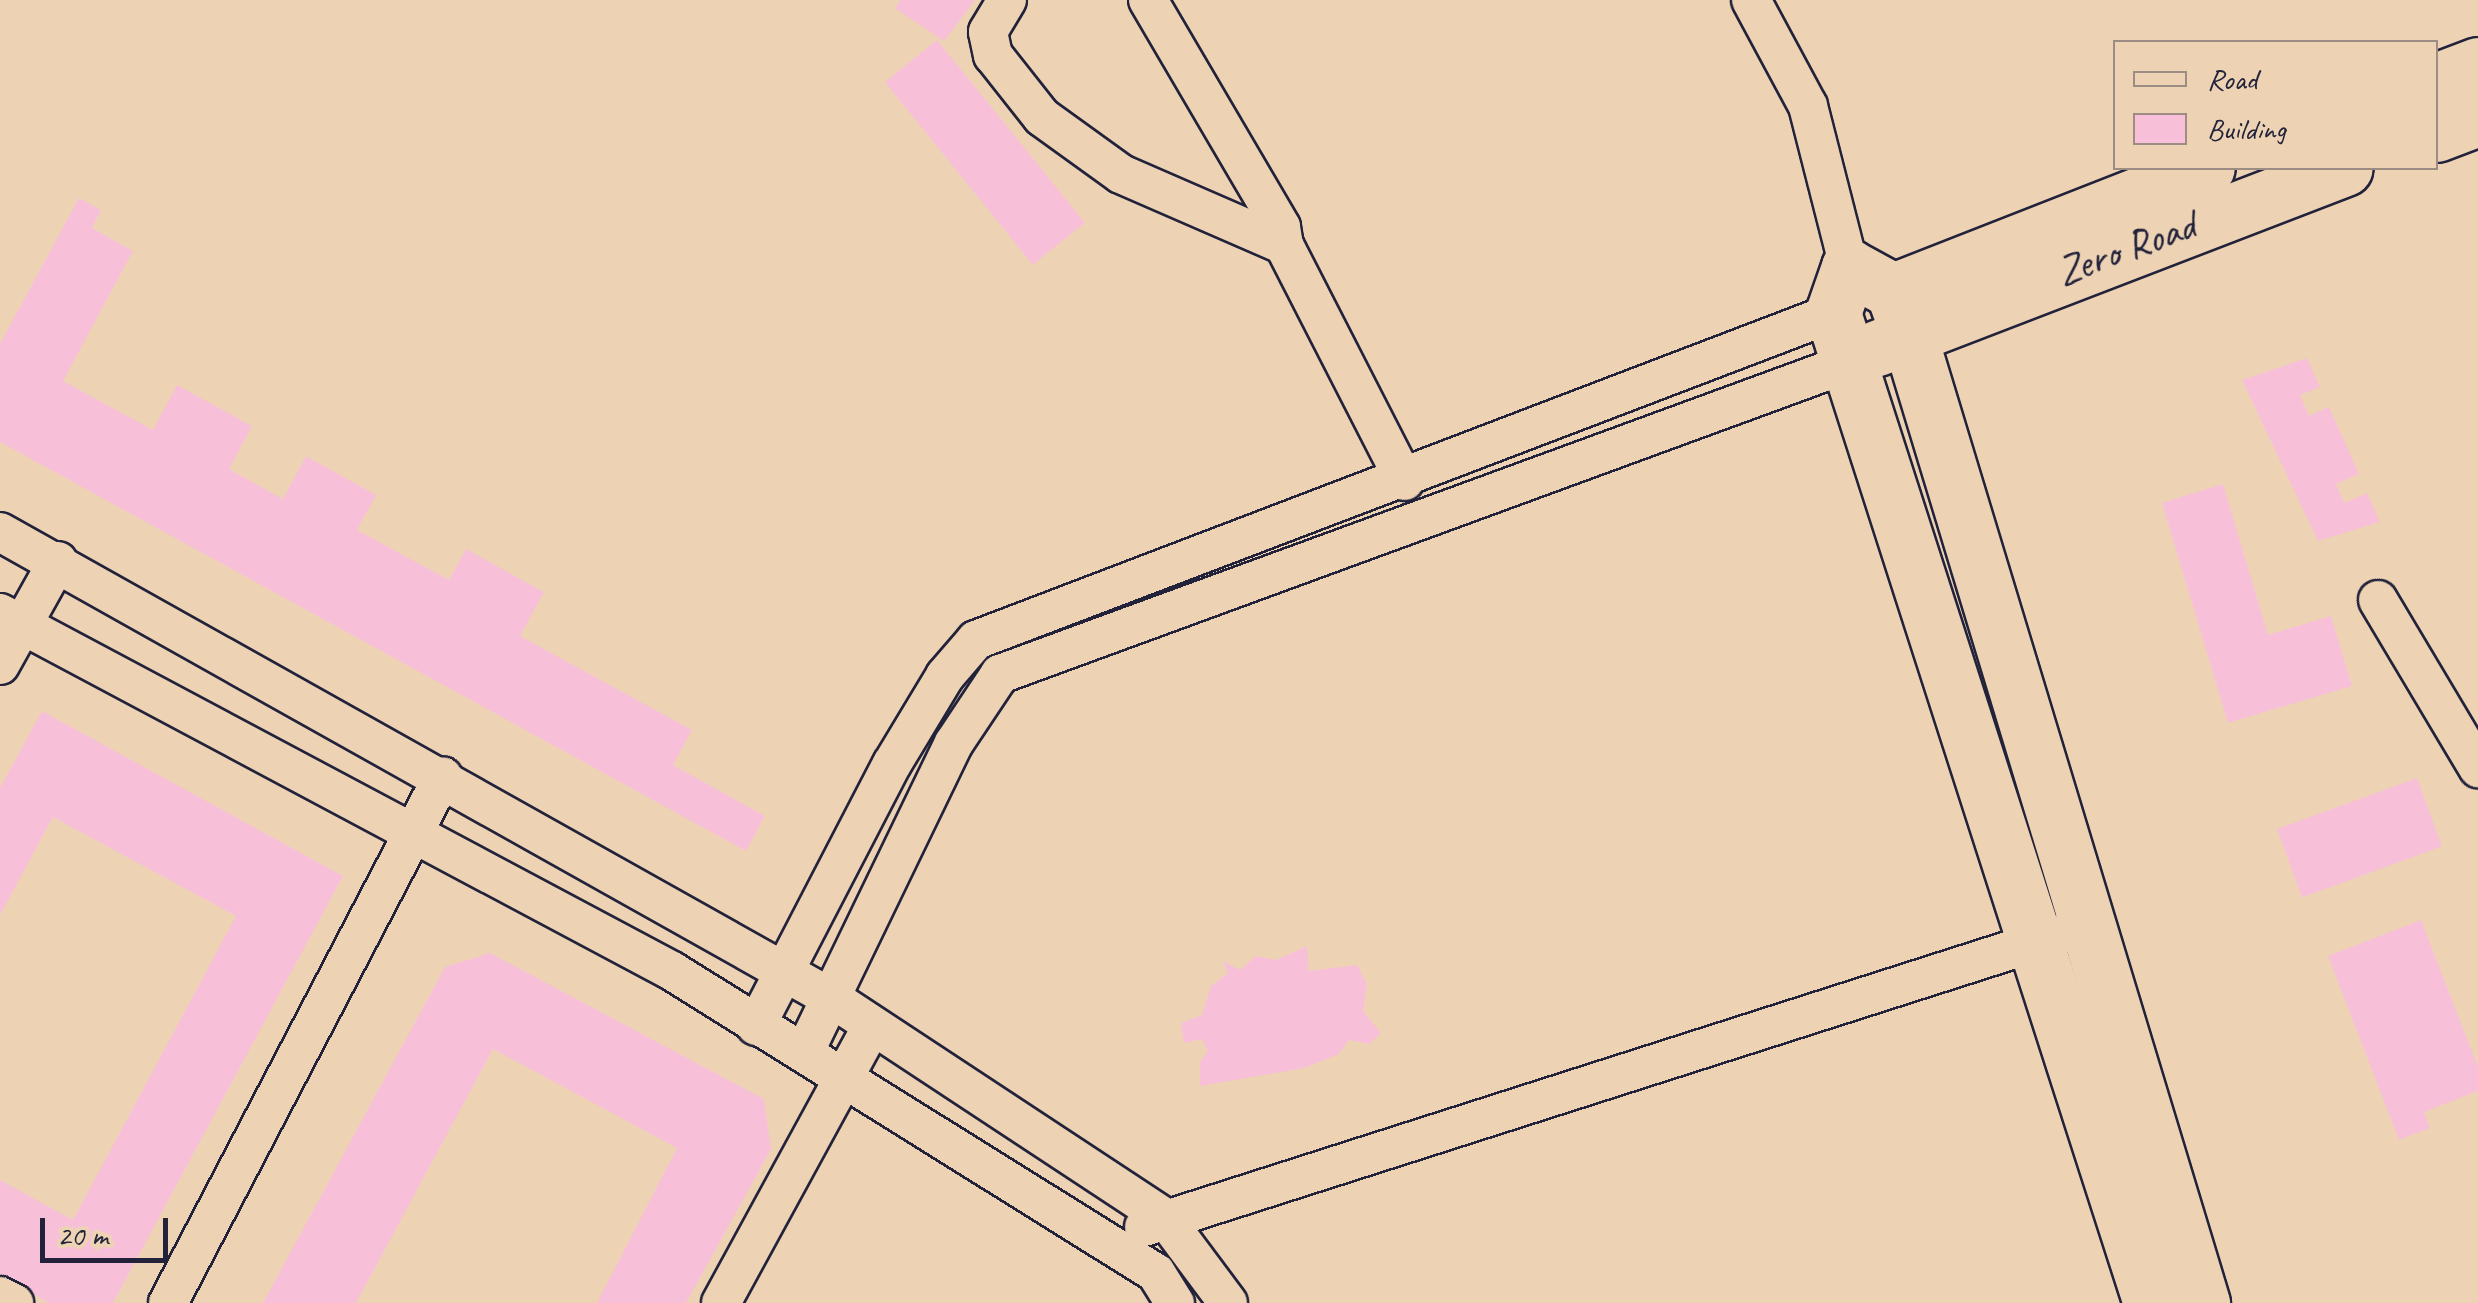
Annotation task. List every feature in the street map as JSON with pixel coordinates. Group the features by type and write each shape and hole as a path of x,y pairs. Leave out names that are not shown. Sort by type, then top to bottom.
{"street":[{"path":"1008,0 988,32 992,55 1042,117 1121,174 1284,245"},
{"path":"1148,0 1281,227 1284,245 1405,481"},
{"path":"1750,0 1808,106 2036,944 2150,1303"},
{"path":"2438,80 2478,65"},
{"path":"2438,133 2478,118"},
{"name":"Zero Road","path":"2115,227 2204,170"},
{"name":"Zero Road","path":"1867,313 2115,227 2337,170"},
{"path":"756,1026 892,764 945,676 976,640 1867,313"},
{"path":"1867,313 2087,924 2202,1303"},
{"path":"804,1053 954,743 1000,674 1867,313"},
{"path":"0,532 58,560 833,999 871,1028 1164,1217 1228,1303"},
{"path":"0,665 11,619 58,560"},
{"path":"2378,600 2478,768"},
{"path":"11,619 672,971 1156,1273 1175,1303"},
{"path":"168,1303 442,776"},
{"path":"1111,1245 1164,1217 2036,944 2087,924"},
{"path":"721,1303 871,1028"},
{"path":"0,1296 14,1303"}],"building":[{"path":"901,0 975,0 944,41 895,8"},
{"path":"937,40 1085,223 1033,265 885,82"},
{"path":"79,198 101,210 92,228 133,251 63,381 153,430 177,385 252,426 229,469 283,499 306,456 376,495 357,530 449,580 466,549 544,592 520,636 692,730 673,765 765,816 746,851 0,442 0,344"},
{"path":"2307,358 2320,387 2300,395 2309,416 2329,407 2359,474 2336,484 2344,503 2367,493 2380,522 2318,541 2242,380"},
{"path":"2223,484 2268,635 2331,616 2352,686 2228,723 2162,503"},
{"path":"42,711 343,876 113,1303 49,1303 0,1276 0,1180 73,1220 236,916 53,817 0,915 0,788"},
{"path":"2417,778 2442,847 2302,898 2277,829"},
{"path":"2421,920 2478,1067 2478,1091 2424,1112 2430,1128 2399,1140 2328,956"},
{"path":"1307,946 1309,971 1357,965 1367,984 1363,1011 1381,1033 1369,1044 1349,1040 1339,1054 1304,1068 1200,1086 1200,1062 1208,1051 1202,1039 1184,1043 1181,1023 1202,1015 1211,986 1228,973 1223,961 1240,970 1256,956 1276,960"},
{"path":"490,953 764,1099 771,1149 686,1303 597,1303 677,1148 493,1049 356,1303 263,1303 445,967"}]}
